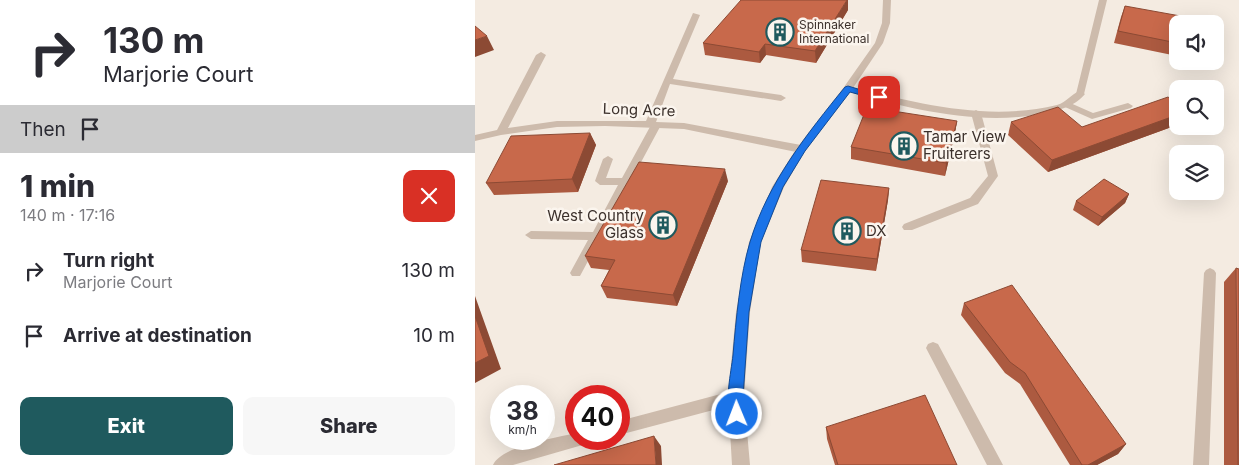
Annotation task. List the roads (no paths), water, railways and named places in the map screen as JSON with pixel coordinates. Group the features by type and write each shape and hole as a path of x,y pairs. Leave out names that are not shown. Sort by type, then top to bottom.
{"street":[{"path":"741,465 736,397 743,312 755,242 778,187 801,149 848,88 879,43 886,23 887,0"},
{"path":"653,125 667,81 696,15"},
{"path":"501,132 541,55"},
{"path":"667,81 781,98"},
{"path":"848,88 895,101 976,113 1037,113 1068,104 1080,94"},
{"name":"Long Acre","path":"475,138 501,132 557,124 684,126 801,149"}],"lane":[{"path":"1080,94 1103,0"},
{"path":"1068,104 1092,116 1128,106"},
{"path":"909,227 974,201 993,176 976,113"},
{"path":"576,272 626,182 653,125"},
{"path":"608,159 600,181 626,182"},
{"path":"531,235 596,236"},
{"path":"1201,465 1210,273"},
{"path":"933,348 995,465"},
{"path":"630,425 736,397"},
{"path":"501,465 510,458 565,443"}],"place":[{"name":"Spinnaker International","path":"780,32"},
{"name":"Tamar View Fruiterers","path":"904,146"},
{"name":"West Country Glass","path":"663,225"},
{"name":"DX","path":"847,231"}]}
